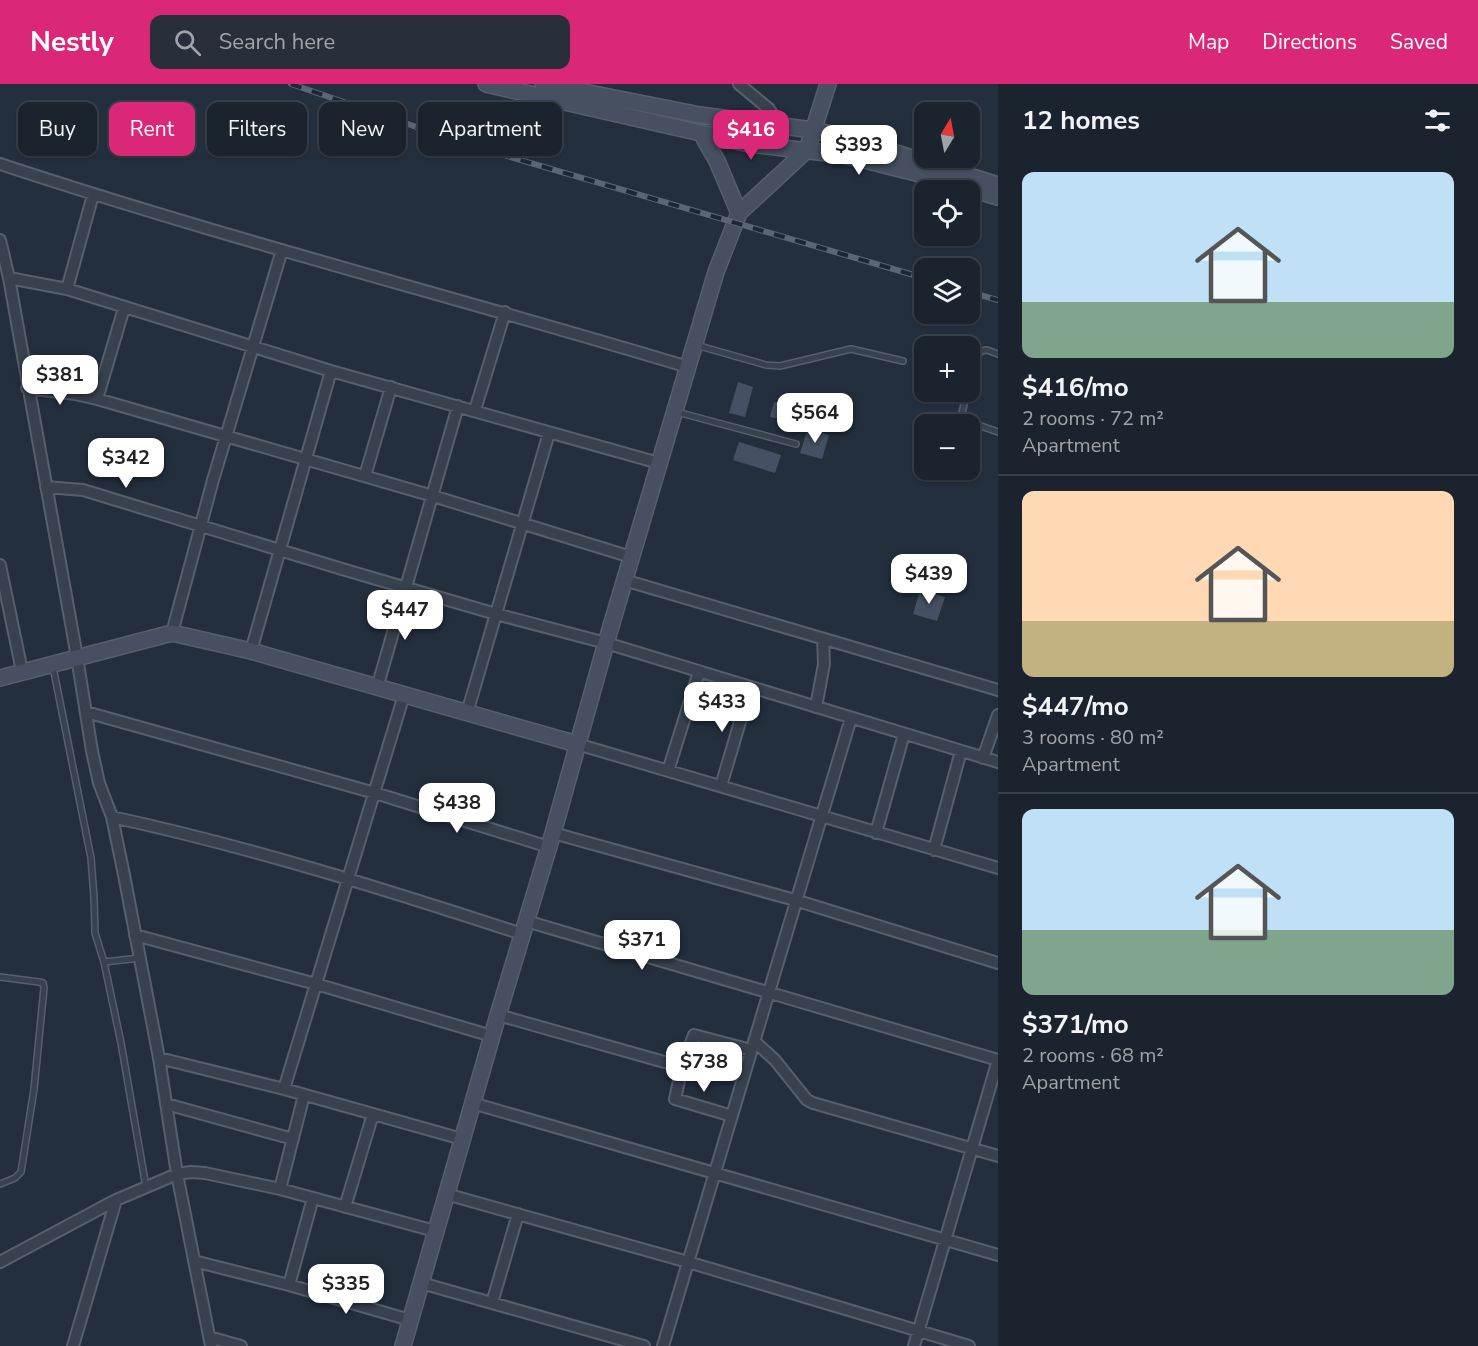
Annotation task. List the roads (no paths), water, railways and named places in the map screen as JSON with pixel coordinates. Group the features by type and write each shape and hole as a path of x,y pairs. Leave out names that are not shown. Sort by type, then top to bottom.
{"street":[{"path":"486,84 620,107 813,130 852,139 998,185"},
{"path":"543,84 576,88 620,107 701,133 749,144 844,155 998,197"},
{"path":"739,84 769,109 780,126 779,148"},
{"path":"403,1346 472,1103 551,840 624,580 716,272 739,213 807,150 828,84"},
{"path":"701,133 717,161 739,213"},
{"path":"0,164 93,195 505,312 688,367"},
{"path":"67,289 93,195"},
{"path":"0,240 9,278 99,783 112,817 159,1058 177,1174 210,1341 241,1346"},
{"path":"172,633 226,436 282,250"},
{"path":"9,278 67,289 331,371 659,464"},
{"path":"97,399 124,308"},
{"path":"475,410 505,312"},
{"path":"251,651 331,371"},
{"path":"366,476 391,387"},
{"path":"27,388 97,399 366,476 631,557"},
{"path":"377,688 458,406"},
{"path":"467,712 549,433"},
{"path":"46,487 83,490 280,551 496,614 606,643 998,762"},
{"path":"0,565 22,671"},
{"path":"624,580 998,690"},
{"path":"0,678 172,633 251,651 467,712 998,868"},
{"path":"816,707 824,664 823,639"},
{"path":"668,771 699,672"},
{"path":"721,786 750,688"},
{"path":"284,1089 404,695"},
{"path":"86,712 551,840 795,900 998,963"},
{"path":"983,758 998,715"},
{"path":"663,1346 851,718"},
{"path":"876,833 904,734"},
{"path":"934,850 961,751"},
{"path":"112,817 170,830 348,878 998,1060 914,1346"},
{"path":"135,935 316,984 492,1036"},
{"path":"498,1015 682,1067"},
{"path":"732,1116 675,1099 682,1067 694,1035 752,1046 775,1060 807,1100 813,1103 998,1156"},
{"path":"159,1058 284,1089 462,1139"},
{"path":"280,1189 304,1095"},
{"path":"472,1103 998,1255"},
{"path":"166,1104 293,1139"},
{"path":"345,1207 373,1114"},
{"path":"0,1261 146,1186 177,1174 191,1172 280,1189 435,1231"},
{"path":"446,1194 688,1262 969,1346"},
{"path":"289,1285 313,1198"},
{"path":"73,1346 116,1200"},
{"path":"492,1303 518,1214"},
{"path":"194,1261 289,1285 410,1320"},
{"path":"421,1283 644,1346"}],"lane":[{"path":"694,345 766,365 780,366 851,349 903,361"},
{"path":"980,352 998,354"},
{"path":"965,402 961,417 964,420 998,432"},
{"path":"675,412 796,444"},
{"path":"52,663 91,858 95,933 104,963 121,1043 146,1186"},
{"path":"104,963 140,958"},
{"path":"0,977 39,982 43,983 44,988 34,1089 21,1173 0,1184"}],"railway":[{"path":"291,84 469,145 914,275"},
{"path":"980,295 998,300"}]}
